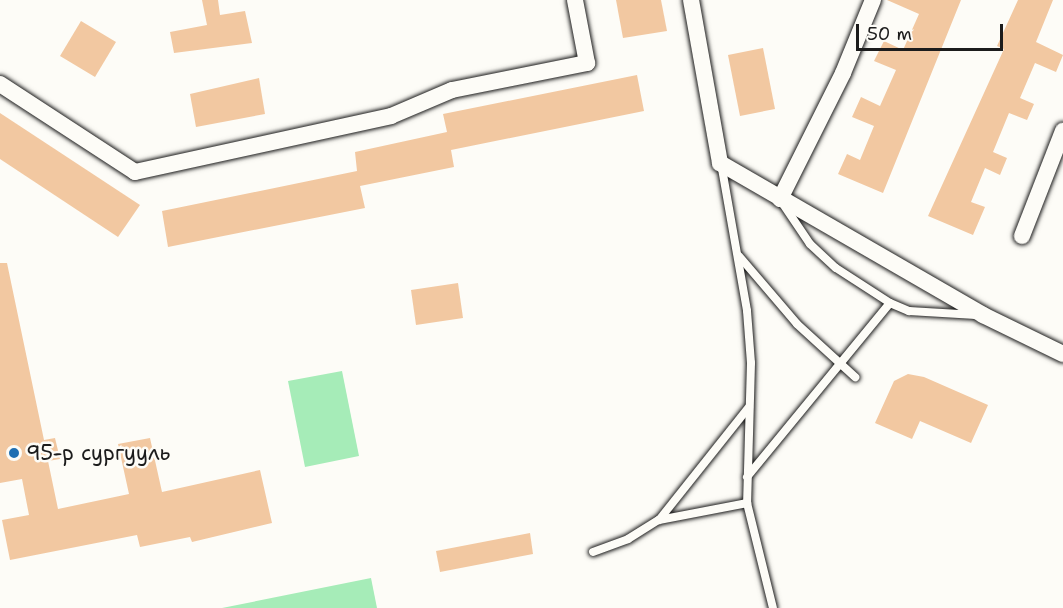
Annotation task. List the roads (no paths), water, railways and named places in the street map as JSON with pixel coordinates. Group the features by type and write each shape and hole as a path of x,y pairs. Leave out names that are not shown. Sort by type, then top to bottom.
{"street":[{"path":"0,84 135,172 391,116 452,90 587,63 575,0"},
{"path":"691,0 720,163 983,315 1063,354"},
{"path":"780,199 843,73 873,0"},
{"path":"1022,236 1063,131"}],"lane":[{"path":"720,163 739,256 751,363 747,502 772,608"},
{"path":"780,199 819,252 836,268 890,303 909,311 983,315"},
{"path":"739,256 797,324 855,377"},
{"path":"746,477 890,303"},
{"path":"659,520 749,407"},
{"path":"593,552 628,538 659,520 747,502"}],"place":[{"name":"95-р сургууль","path":"14,453"}]}
